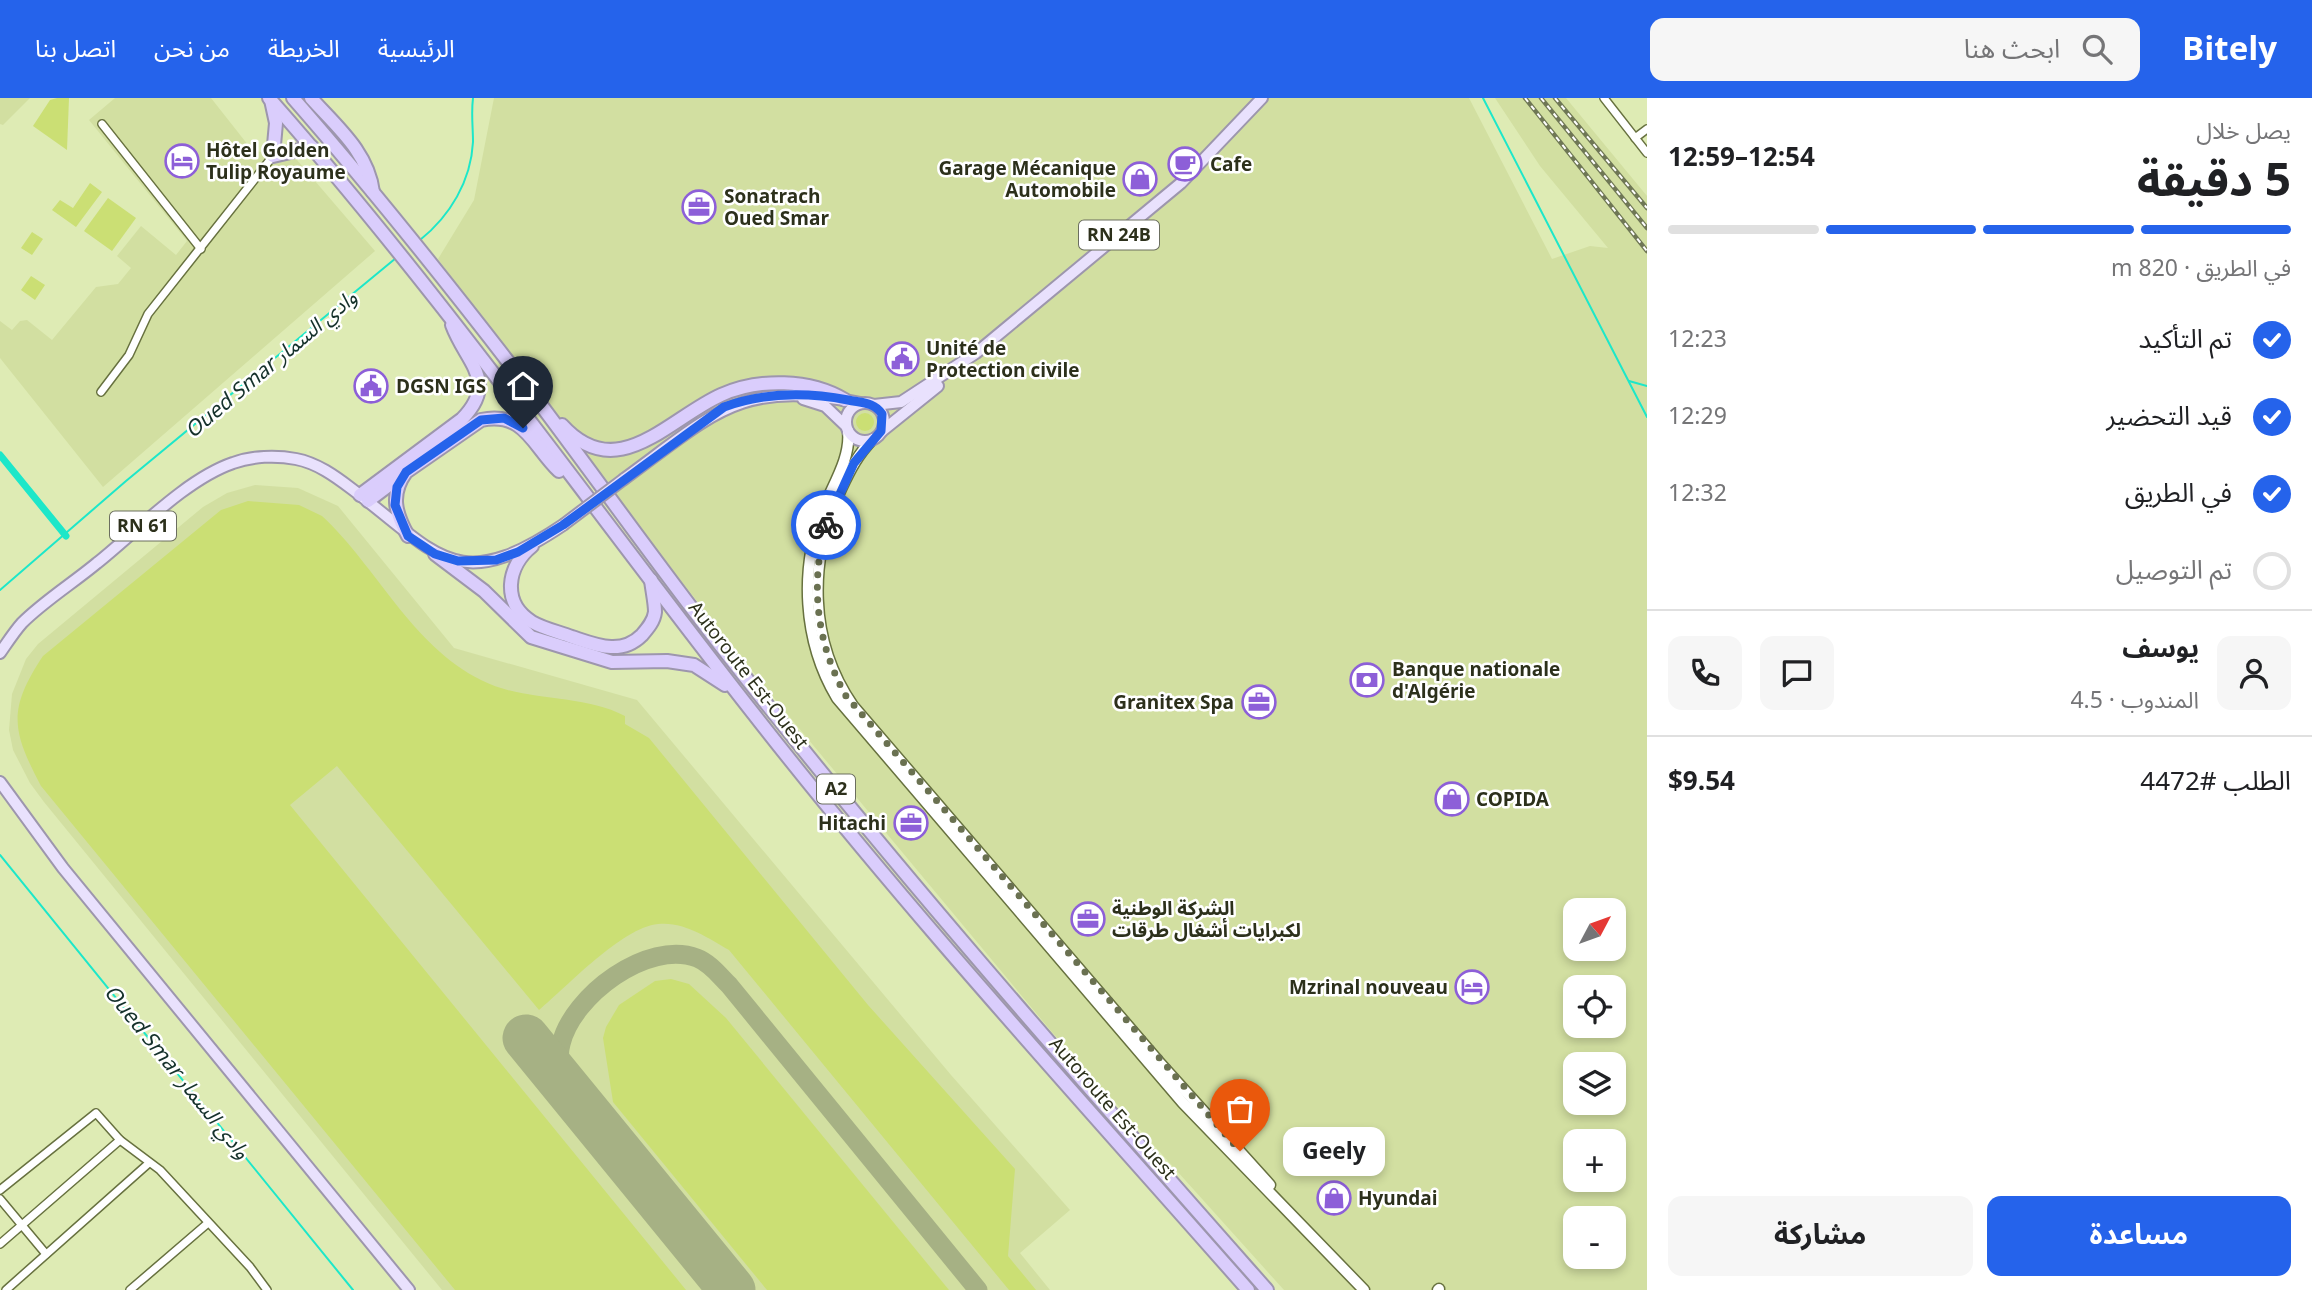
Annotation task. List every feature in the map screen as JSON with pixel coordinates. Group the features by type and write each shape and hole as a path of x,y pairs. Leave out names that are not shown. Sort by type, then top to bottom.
{"highway":[{"name":"Autoroute Est-Ouest","path":"293,98 433,266 644,546 794,738 970,950 1267,1290"},
{"path":"311,98 362,156 368,168 373,192"},
{"name":"Autoroute Est-Ouest","path":"270,99 446,308 751,711 964,967 1248,1290"},
{"path":"270,99 276,123 273,156 312,147"},
{"path":"364,498 463,419 477,398 479,375 457,337 446,308"},
{"path":"514,370 570,433 585,446 603,450 624,450 642,442 721,395 744,387 783,383 807,386 845,400"},
{"path":"364,498 406,472 469,426 481,420 504,418 523,428 553,465 580,488"},
{"path":"406,472 397,487 395,505 408,536"},
{"path":"532,546 520,555 512,570 510,587 515,604 532,622 599,646 617,649 637,639 649,627 655,613 651,579"},
{"path":"435,554 484,591 531,637 612,662 667,661 694,665 730,689 751,711"}],"main road":[{"name":"RN 24B","path":"966,361 1181,183 1241,124 1262,98"},
{"path":"966,361 901,402 874,405 861,403 851,409 847,428 849,447 819,520 810,560 810,614 820,663 837,698 860,728 1121,1032 1216,1139 1369,1288"},
{"path":"966,361 877,435 854,463 831,510 818,560 817,600 828,659 846,696 1159,1062 1369,1288"},
{"name":"RN 61","path":"0,653 22,623 191,486 233,463 268,456 296,459 325,470 435,554 458,561 482,562 496,560 532,546 724,407 783,394 861,403"},
{"name":"RN 61","path":"783,394 825,407 847,428"},
{"path":"874,405 882,414 877,435"},
{"path":"847,428 856,439 877,435"},
{"path":"0,782 64,868 409,1290"}],"street":[{"path":"1607,99 1647,153"},
{"path":"102,124 201,249"},
{"path":"1635,138 1647,129"},
{"path":"101,392 129,355 148,314 273,156"},
{"path":"0,1190 96,1113 120,1140 160,1170 250,1266 267,1290"},
{"path":"0,1244 120,1140"},
{"path":"6,1290 149,1163"},
{"path":"0,1199 46,1254"},
{"path":"130,1290 208,1223"}],"shaded area":[{"path":"0,98 30,98 3,125 0,124"},
{"path":"115,98 211,98 252,150 297,160 375,251 103,487 0,358 0,321 12,330 20,321 27,320 52,340 96,287 118,284 131,268 117,256 141,226 176,255 187,241 89,120"},
{"path":"494,98 1469,98 1552,259 1590,246 1608,248 1540,166 1495,98 1566,98 1647,196 1647,1290 1284,1290 1051,1031 778,703 585,460 438,259 474,200"},
{"path":"255,485 298,488 338,506 454,648 637,700 951,1075 1070,1210 1020,1253 1050,1290 442,1290 44,802 30,783 13,750 9,730 12,694 26,659 38,644 203,507 227,493"}],"green space":[{"path":"69,98 67,150 33,126 50,100"},
{"path":"90,183 102,192 76,227 52,210 60,200 73,208"},
{"path":"108,198 136,218 112,251 84,231"},
{"path":"32,232 43,239 32,255 21,248"},
{"path":"31,276 45,285 35,300 21,290"},
{"path":"865,413 873,418 874,422 869,430 865,431 857,426 856,422 861,414"},
{"path":"248,501 299,505 322,516 342,536 434,647 481,680 516,692 608,709 625,716 625,724 649,738 868,1005 1015,1169 1008,1256 1036,1290 1009,1290 729,950 695,931 677,925 658,924 643,928 612,947 539,1010 337,766 290,805 686,1290 455,1290 41,786 19,735 19,706 23,691 43,656 221,510"},
{"path":"671,979 689,984 726,1018 949,1290 767,1290 613,1102 603,1038 606,1027 619,1005 655,981"}],"waterway":[{"name":"Oued Smar وادي السمار","path":"420,240 441,220 463,184 473,142 473,98"},
{"path":"1483,98 1647,417"},
{"name":"Oued Smar وادي السمار","path":"0,590 126,481 396,258"},
{"path":"1629,381 1647,386"},
{"path":"0,455 66,536"},
{"name":"Oued Smar وادي السمار","path":"0,855 353,1290"}],"taxiway":[{"path":"572,1094 560,1064 561,1044 568,1026 596,991 635,964 657,957 678,954 702,960 729,985 978,1290"}],"runway":[{"path":"526,1038 732,1290"}],"railway":[{"path":"1525,98 1647,251"},
{"path":"1541,98 1647,228"},
{"path":"1555,98 1647,208"}],"way so far":[{"path":"826,525 817,573 818,613 828,659 846,696 1159,1062 1240,1151"}],"place":[{"name":"Hôtel Golden Tulip Royaume","path":"182,161"},
{"name":"Cafe","path":"1185,164"},
{"name":"Garage Mécanique Automobile","path":"1140,179"},
{"name":"Sonatrach Oued Smar","path":"699,207"},
{"name":"Unité de Protection civile","path":"902,359"},
{"name":"DGSN IGS","path":"371,386"},
{"name":"Banque nationale d'Algérie","path":"1367,680"},
{"name":"Granitex Spa","path":"1259,702"},
{"name":"COPIDA","path":"1452,799"},
{"name":"Hitachi","path":"911,823"},
{"name":"الشركة الوطنية لكبرايات أشغال طرقات","path":"1088,919"},
{"name":"Mzrinal nouveau","path":"1472,987"},
{"name":"Geely","path":"1240,1151"},
{"name":"Hyundai","path":"1334,1198"}],"route":[{"path":"523,428 504,418 481,420 406,472 397,487 395,505 396,513 408,536 435,554 458,561 482,562 508,556 532,546 563,525 724,407 783,394 809,394 868,403 879,409 884,420 878,436 863,449 854,463 826,525"}]}
